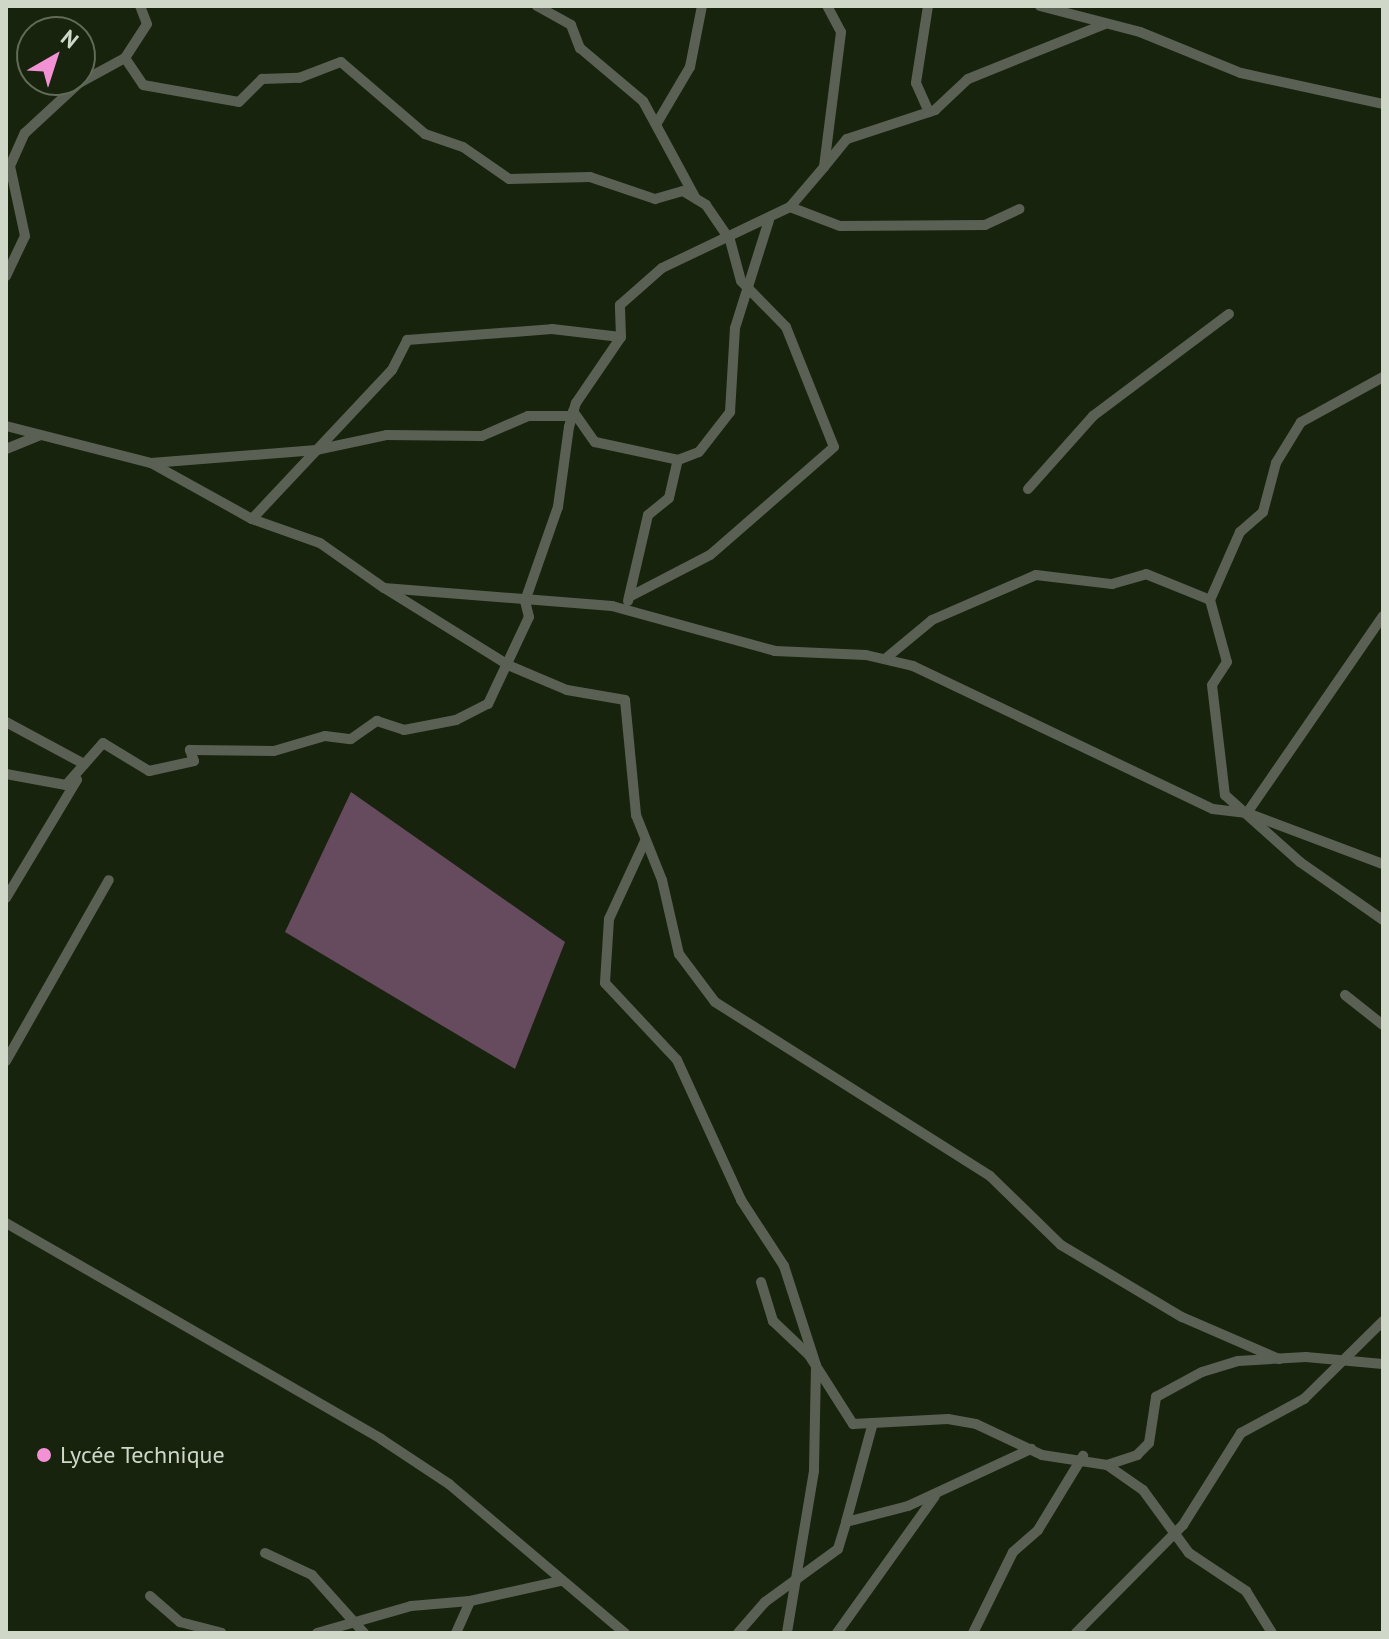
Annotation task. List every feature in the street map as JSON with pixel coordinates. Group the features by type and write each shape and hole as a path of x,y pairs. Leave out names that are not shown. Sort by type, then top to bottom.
{"street":[{"path":"6,276 25,236 10,166 25,133 79,83 125,58 147,24 140,6"},
{"path":"537,6 571,25 580,48 616,74 657,123 696,199 730,240 749,286 786,327 834,447 710,555 629,597"},
{"path":"657,123 690,67 702,6"},
{"path":"824,167 841,32 827,6"},
{"path":"928,6 916,83 929,112"},
{"path":"1040,6 1105,24 1241,73 1383,104"},
{"path":"6,774 66,785 103,743 149,771 194,761 190,750 274,751 325,736 351,739 377,721 404,730 456,720 488,704 529,617 525,601 558,507 572,413 621,337 620,305 631,287 730,240 790,207 847,139 929,112 968,79 1105,24"},
{"path":"125,58 143,85 239,102 262,79 299,78 341,62 425,134 463,147 509,179 590,177 655,199 683,191 696,199"},
{"path":"790,207 840,226 985,225 1019,209"},
{"path":"572,413 595,442 678,460 699,452 730,412 730,358 769,220"},
{"path":"1028,489 1093,416 1229,314"},
{"path":"252,519 392,370 407,340 552,329 621,337"},
{"path":"1383,377 1301,422 1276,463 1263,512 1240,532 1210,600 1227,662 1212,685 1222,720 1218,769 1225,795 1300,862 1383,920"},
{"path":"151,463 316,450 387,435 482,436 528,416 572,413"},
{"path":"6,426 151,463 252,519 320,543 384,588 508,665 567,690 625,700 645,841 679,954 715,1002 990,1176 1061,1245 1182,1317 1279,1359"},
{"path":"6,449 40,435"},
{"path":"626,611 648,515 669,498 678,460"},
{"path":"885,659 932,620 1036,575 1098,584 1146,574 1210,600"},
{"path":"384,588 626,611 775,651 885,659 1019,712 1213,809 1247,813 1383,864"},
{"path":"1247,813 1383,616"},
{"path":"6,722 84,766"},
{"path":"6,898 101,735"},
{"path":"645,841 609,919 605,983 677,1060 741,1200 784,1266 816,1365 814,1471 787,1633"},
{"path":"6,1061 109,880"},
{"path":"1345,995 1383,1025"},
{"path":"6,1223 381,1439 449,1484 625,1633"},
{"path":"761,1282 773,1321 816,1365 853,1424 872,1426 948,1419 1031,1449 1083,1456 1107,1465 1143,1490 1189,1553 1246,1591 1272,1633"},
{"path":"1076,1633 1175,1533 1241,1433 1304,1399 1351,1356 1383,1321"},
{"path":"1107,1465 1137,1455 1149,1443 1156,1397 1214,1368 1279,1359 1351,1356 1383,1364"},
{"path":"738,1633 765,1602 838,1549 872,1426"},
{"path":"846,1522 936,1495 1031,1449"},
{"path":"973,1633 1013,1552 1038,1530 1083,1456"},
{"path":"837,1633 936,1495"},
{"path":"265,1553 312,1575 364,1633"},
{"path":"317,1633 411,1606 470,1601 560,1581"},
{"path":"150,1596 180,1622 222,1633"},
{"path":"456,1633 470,1601"}],"shaded area":[{"path":"351,792 565,942 515,1069 285,932"}],"place":[{"name":"Lycée Technique","path":"44,1455"}]}
